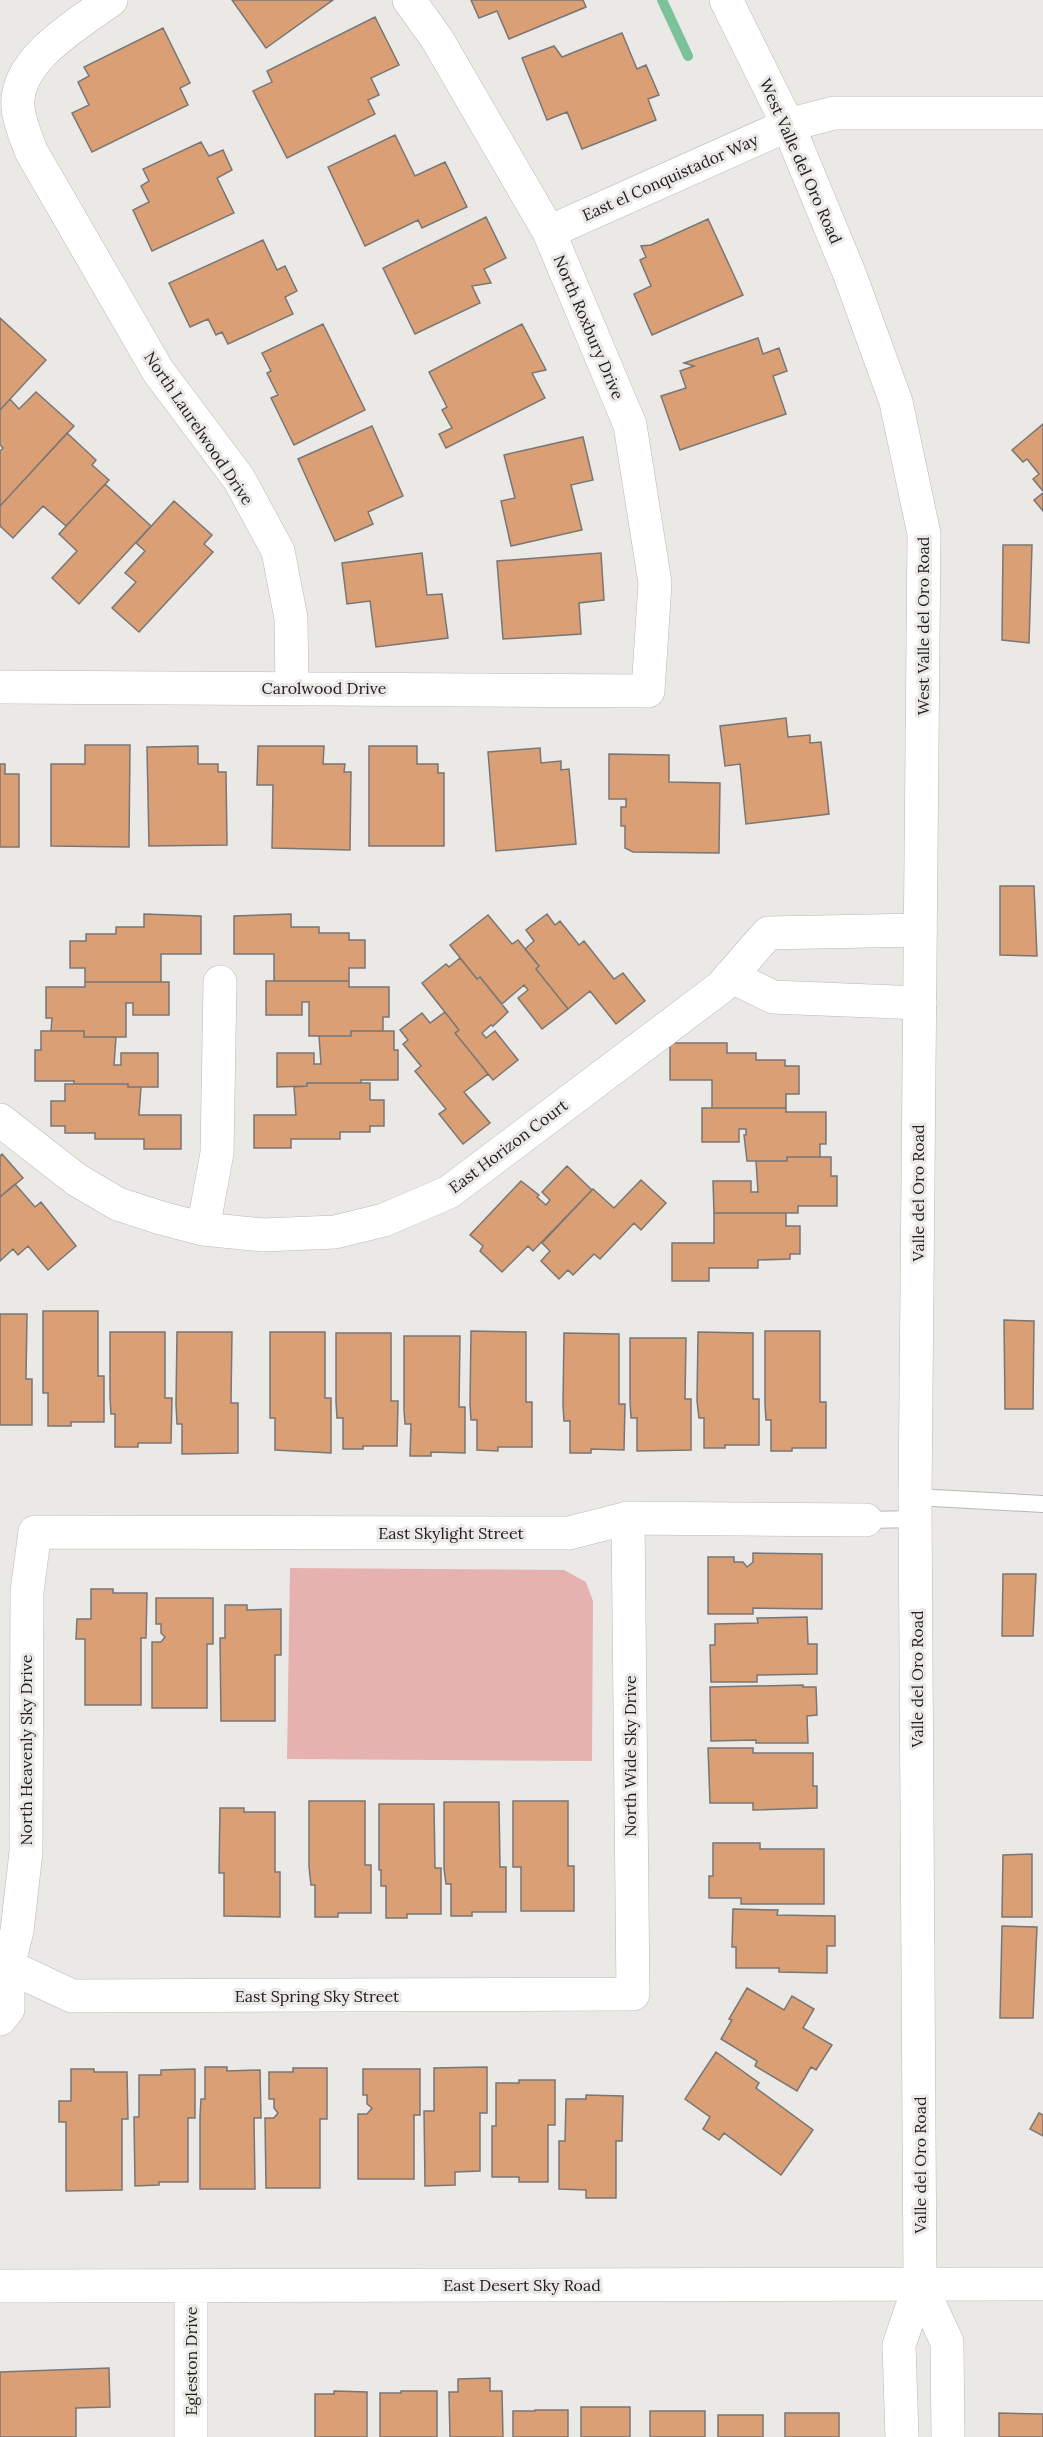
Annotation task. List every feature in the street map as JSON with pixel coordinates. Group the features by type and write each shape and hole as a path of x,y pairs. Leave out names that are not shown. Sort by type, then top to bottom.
{"street":[{"path":"10,82 45,50 111,0"},
{"name":"North Roxbury Drive","path":"409,0 437,39 549,232 630,424 655,583 648,691"},
{"name":"West Valle del Oro Road","path":"726,0 788,124 850,274 896,402 924,534 919,1074"},
{"name":"North Laurelwood Drive","path":"10,82 31,151 158,371 239,479 278,551 291,618 292,688"},
{"name":"East el Conquistador Way","path":"549,232 788,124 834,113 1043,113"},
{"name":"Carolwood Drive","path":"0,687 648,691"},
{"name":"East Horizon Court","path":"0,1120 77,1180 118,1204 203,1228 263,1235 335,1232 384,1220 449,1192 721,987 768,933 920,930"},
{"path":"730,976 773,997 920,1003"},
{"path":"203,1228 218,1153 219,982"},
{"name":"Valle del Oro Road","path":"919,1074 916,1508 920,2283"},
{"name":"East Skylight Street","path":"34,1532 569,1533 628,1518 866,1520"},
{"name":"North Wide Sky Drive","path":"628,1518 633,1995"},
{"name":"North Heavenly Sky Drive","path":"0,2019 8,2009 4,1968 17,1931 26,1852 27,1591 34,1532"},
{"name":"East Spring Sky Street","path":"4,1968 72,1996 633,1995"},
{"path":"902,2437 899,2345 920,2283"},
{"path":"920,2283 947,2342 948,2437"},
{"name":"East Desert Sky Road","path":"0,2286 1043,2284"},
{"name":"Egleston Drive","path":"191,2286 191,2437"}],"lane":[{"path":"866,1520 916,1508 1043,1504"}],"shaded area":[{"path":"290,1568 564,1570 586,1582 593,1601 592,1761 287,1759"}],"building":[{"path":"232,0 333,0 266,48"},
{"path":"471,0 583,0 586,7 509,39 497,11 479,18"},
{"path":"375,17 399,65 371,78 379,95 368,100 375,114 287,158 253,91 272,82 267,71"},
{"path":"163,28 190,83 180,88 188,105 92,152 72,113 89,105 78,82 89,76 84,67"},
{"path":"622,33 637,69 646,65 659,95 648,99 656,120 582,149 567,112 547,120 522,58 554,46 562,57"},
{"path":"395,135 415,176 445,162 467,207 422,228 418,220 365,246 328,167"},
{"path":"201,142 209,156 223,150 232,170 217,178 234,213 152,251 133,210 149,202 141,186 149,181 143,169"},
{"path":"486,217 506,258 484,269 491,283 472,286 480,303 415,334 383,268"},
{"path":"708,219 743,295 652,335 634,294 651,286 640,260 646,257 641,246 651,245"},
{"path":"263,240 277,270 285,266 297,291 285,297 293,314 228,344 222,332 216,335 208,319 190,327 169,283"},
{"path":"0,318 46,360 0,410"},
{"path":"323,324 365,410 294,445 271,398 278,395 267,373 271,371 262,353"},
{"path":"522,324 546,370 532,373 545,398 446,448 439,434 452,428 442,410 447,407 429,372"},
{"path":"758,338 763,354 779,348 787,371 773,376 786,414 680,450 661,396 686,388 680,371 694,366 684,363"},
{"path":"36,392 74,426 0,506 0,451 3,448 0,445 0,410 10,399 19,409"},
{"path":"1043,424 1043,491 1033,479 1039,474 1027,459 1023,462 1012,450"},
{"path":"372,426 403,496 368,512 373,524 335,541 298,459"},
{"path":"67,433 96,460 92,465 109,480 66,526 43,506 13,538 0,526 0,506"},
{"path":"583,437 593,480 571,485 582,530 511,546 501,501 515,498 504,455"},
{"path":"105,484 151,526 79,604 52,578 77,551 59,534"},
{"path":"1043,493 1043,511 1034,500"},
{"path":"174,501 212,535 204,544 213,552 139,632 112,608 136,582 125,573 145,551 136,543"},
{"path":"1003,545 1032,545 1029,643 1002,640"},
{"path":"422,553 427,595 442,594 448,638 376,647 370,601 347,604 342,563"},
{"path":"601,553 604,600 579,603 581,634 503,639 497,561"},
{"path":"786,718 788,737 810,735 810,743 821,742 829,814 746,824 740,764 725,766 720,726"},
{"path":"85,745 130,745 129,847 51,846 51,764 85,764"},
{"path":"198,746 198,764 218,764 218,772 226,772 227,845 149,846 147,747"},
{"path":"258,746 324,746 323,764 345,764 344,772 351,772 350,850 272,848 273,785 257,785"},
{"path":"369,746 417,746 417,764 438,764 438,773 444,773 444,846 369,846"},
{"path":"540,748 541,763 561,761 561,770 569,769 576,844 496,851 488,752"},
{"path":"609,754 669,755 669,782 720,783 719,853 633,852 625,848 625,826 621,826 621,807 626,807 626,799 609,799"},
{"path":"0,764 5,764 5,774 19,774 19,847 0,847"},
{"path":"1000,886 1034,886 1037,956 1000,955"},
{"path":"144,914 201,916 201,954 161,954 161,982 85,982 85,968 70,968 70,941 86,941 86,934 116,934 116,927 144,927"},
{"path":"291,914 291,927 319,927 319,933 349,933 349,940 365,940 365,968 349,968 349,981 274,981 274,954 234,954 234,916"},
{"path":"547,914 555,925 560,921 579,945 584,941 614,979 623,973 645,1001 616,1024 590,991 568,1009 536,969 539,966 525,949 534,941 526,930"},
{"path":"488,915 512,944 518,940 539,966 536,969 568,1009 542,1029 518,998 528,990 524,985 502,1004 480,977 477,979 450,945"},
{"path":"460,958 477,979 480,977 508,1012 482,1033 486,1038 495,1031 518,1060 493,1080 455,1033 459,1030 422,983 446,964 449,967"},
{"path":"266,981 349,981 349,987 389,987 389,1017 383,1017 383,1031 351,1031 351,1036 309,1036 309,1002 302,1002 302,1015 266,1015"},
{"path":"85,982 169,982 169,1015 133,1015 133,1003 126,1003 126,1037 84,1037 84,1031 51,1031 52,1018 46,1018 46,987 85,987"},
{"path":"445,1012 459,1030 455,1033 488,1074 464,1092 490,1123 463,1144 439,1114 446,1109 415,1071 421,1066 403,1044 408,1040 400,1030 422,1013 430,1023"},
{"path":"41,1031 84,1031 84,1037 116,1037 114,1065 121,1065 121,1053 158,1053 158,1087 128,1087 128,1084 74,1084 74,1081 35,1081 35,1050 41,1050"},
{"path":"351,1031 394,1031 394,1050 398,1050 398,1080 307,1083 307,1086 277,1087 277,1053 314,1053 314,1064 321,1064 319,1036 351,1036"},
{"path":"670,1043 727,1043 727,1053 756,1053 756,1060 785,1060 785,1066 799,1066 799,1094 786,1094 786,1108 712,1108 712,1080 670,1080"},
{"path":"307,1083 370,1083 370,1100 384,1100 384,1126 370,1126 370,1132 340,1132 340,1139 291,1139 291,1148 254,1148 254,1115 296,1115 294,1087 307,1086"},
{"path":"65,1084 128,1084 128,1087 141,1087 139,1115 181,1115 181,1149 144,1149 144,1139 95,1139 95,1133 65,1133 65,1126 51,1126 51,1101 65,1101"},
{"path":"702,1108 786,1108 786,1112 826,1112 826,1144 820,1144 820,1157 787,1157 787,1161 747,1161 744,1135 746,1135 746,1129 739,1129 739,1142 702,1142"},
{"path":"2,1154 23,1178 0,1197 0,1156"},
{"path":"787,1157 831,1157 831,1176 837,1176 837,1206 798,1206 798,1213 714,1213 713,1181 751,1181 751,1192 758,1192 756,1161 787,1161"},
{"path":"567,1166 592,1190 533,1251 528,1246 502,1272 480,1251 483,1246 470,1235 521,1181 539,1195 537,1197 546,1205 550,1200 542,1192"},
{"path":"641,1180 666,1203 641,1230 634,1223 600,1259 594,1254 573,1275 568,1270 559,1279 541,1261 550,1251 542,1243 593,1189 614,1208"},
{"path":"15,1184 35,1207 41,1202 76,1246 48,1270 28,1246 18,1255 13,1249 0,1261 0,1197"},
{"path":"714,1213 786,1213 786,1226 800,1226 800,1254 790,1254 790,1259 758,1260 758,1268 709,1268 709,1281 672,1281 672,1243 714,1243"},
{"path":"43,1311 98,1311 98,1376 104,1376 104,1422 71,1422 71,1426 48,1426 48,1393 43,1393"},
{"path":"0,1314 27,1314 26,1379 32,1379 32,1425 0,1425"},
{"path":"1004,1320 1034,1321 1033,1409 1005,1409"},
{"path":"471,1331 526,1332 526,1402 532,1402 532,1447 498,1447 498,1451 477,1450 477,1420 471,1420 470,1404"},
{"path":"765,1331 820,1331 820,1402 826,1402 826,1448 792,1448 792,1451 771,1451 771,1420 766,1420 765,1404"},
{"path":"110,1332 165,1332 165,1398 172,1398 171,1443 138,1443 138,1447 115,1447 115,1414 111,1414 110,1398"},
{"path":"177,1332 232,1332 231,1403 238,1403 238,1453 182,1454 182,1424 177,1424 176,1404"},
{"path":"270,1332 325,1332 325,1398 331,1398 331,1453 275,1450 275,1418 270,1418"},
{"path":"698,1332 753,1333 753,1399 759,1399 759,1445 725,1445 725,1448 704,1448 704,1418 699,1418 697,1401"},
{"path":"336,1333 391,1333 391,1401 398,1401 397,1446 363,1446 363,1449 343,1449 343,1418 337,1418 336,1402"},
{"path":"564,1333 619,1334 619,1404 625,1404 624,1450 591,1449 591,1453 570,1453 570,1421 564,1421 563,1405"},
{"path":"404,1336 460,1336 459,1407 465,1407 465,1453 431,1452 431,1456 410,1456 411,1424 405,1424 404,1409"},
{"path":"630,1338 686,1338 685,1399 691,1399 691,1450 637,1451 637,1418 631,1418"},
{"path":"753,1553 822,1554 822,1609 753,1608 753,1614 708,1614 708,1557 734,1557 734,1562 743,1562 747,1567 753,1562"},
{"path":"1003,1574 1036,1574 1033,1636 1002,1636"},
{"path":"91,1589 113,1589 113,1593 147,1593 146,1638 141,1638 141,1705 85,1705 85,1639 76,1639 77,1619 91,1619"},
{"path":"156,1598 213,1598 213,1644 207,1644 207,1708 152,1708 152,1642 161,1642 165,1637 161,1633 161,1624 156,1624"},
{"path":"225,1605 247,1605 247,1610 281,1609 281,1655 275,1655 275,1721 221,1721 220,1638 225,1638"},
{"path":"807,1617 808,1644 817,1644 817,1674 757,1675 757,1682 711,1682 710,1645 715,1645 715,1624 758,1623 757,1618"},
{"path":"803,1685 803,1687 816,1687 817,1715 807,1716 808,1743 756,1743 756,1740 711,1741 710,1687"},
{"path":"708,1748 753,1748 753,1753 813,1753 813,1786 817,1786 817,1808 753,1810 753,1803 710,1803"},
{"path":"309,1801 365,1801 365,1865 371,1865 371,1913 338,1913 338,1917 315,1917 315,1885 311,1885 309,1867"},
{"path":"513,1801 568,1801 568,1866 574,1866 574,1911 521,1911 521,1867 513,1867"},
{"path":"444,1802 499,1802 500,1867 506,1867 506,1912 472,1912 472,1916 451,1916 451,1884 446,1884 444,1868"},
{"path":"379,1804 434,1804 435,1868 441,1868 441,1914 407,1914 407,1918 386,1918 386,1886 381,1886 381,1870 379,1870"},
{"path":"220,1808 244,1808 244,1812 275,1812 275,1872 280,1872 280,1917 224,1916 224,1873 219,1873"},
{"path":"713,1843 760,1843 760,1849 824,1849 824,1904 741,1904 741,1898 709,1898 709,1876 713,1876"},
{"path":"1032,1854 1032,1917 1002,1917 1003,1855"},
{"path":"733,1909 778,1910 777,1915 835,1916 835,1946 827,1946 827,1973 779,1972 779,1968 736,1968 736,1947 732,1947"},
{"path":"1002,1926 1037,1927 1033,2018 1000,2018"},
{"path":"747,1988 784,2010 792,1996 814,2009 803,2028 832,2045 816,2070 811,2067 797,2091 755,2066 757,2061 721,2039 732,2020 729,2019"},
{"path":"716,2052 759,2083 756,2088 813,2130 781,2175 724,2133 719,2140 703,2129 710,2117 685,2099"},
{"path":"205,2067 227,2067 227,2071 260,2070 261,2118 254,2118 255,2189 200,2189 200,2116 201,2099 205,2099"},
{"path":"487,2067 487,2113 480,2113 480,2171 455,2172 455,2185 425,2186 424,2111 434,2111 434,2068"},
{"path":"293,2068 327,2068 327,2119 320,2119 320,2188 266,2188 265,2118 274,2118 278,2113 274,2108 274,2099 269,2099 269,2072 293,2072"},
{"path":"71,2069 127,2072 128,2119 122,2119 122,2190 66,2191 66,2122 59,2122 59,2101 71,2101"},
{"path":"195,2069 195,2118 188,2118 188,2182 159,2182 159,2185 135,2186 134,2117 139,2117 139,2075 161,2075 161,2070"},
{"path":"363,2069 420,2069 420,2115 414,2115 414,2179 358,2179 358,2114 367,2114 372,2108 367,2104 367,2095 363,2095"},
{"path":"519,2080 555,2080 555,2125 548,2125 548,2182 519,2182 519,2177 492,2177 492,2126 496,2126 496,2083 519,2083"},
{"path":"586,2095 623,2096 622,2141 616,2141 616,2198 586,2198 586,2190 559,2189 559,2141 565,2141 566,2099 586,2099"},
{"path":"1039,2113 1043,2115 1043,2136 1030,2129"},
{"path":"109,2368 110,2407 76,2408 76,2437 0,2437 0,2372"},
{"path":"490,2378 490,2391 502,2391 503,2437 450,2437 449,2392 458,2392 458,2379"},
{"path":"334,2391 367,2392 367,2437 315,2437 315,2394 334,2394"},
{"path":"401,2391 437,2391 437,2437 380,2437 380,2393 401,2393"},
{"path":"581,2407 630,2407 630,2437 581,2437"},
{"path":"568,2410 568,2437 513,2437 513,2411"},
{"path":"650,2411 705,2411 705,2437 650,2437"},
{"path":"785,2413 839,2413 839,2437 785,2437"},
{"path":"999,2413 1043,2414 1043,2437 999,2437"},
{"path":"718,2415 763,2415 763,2437 718,2437"}],"waterway":[{"path":"662,0 688,56"}]}
